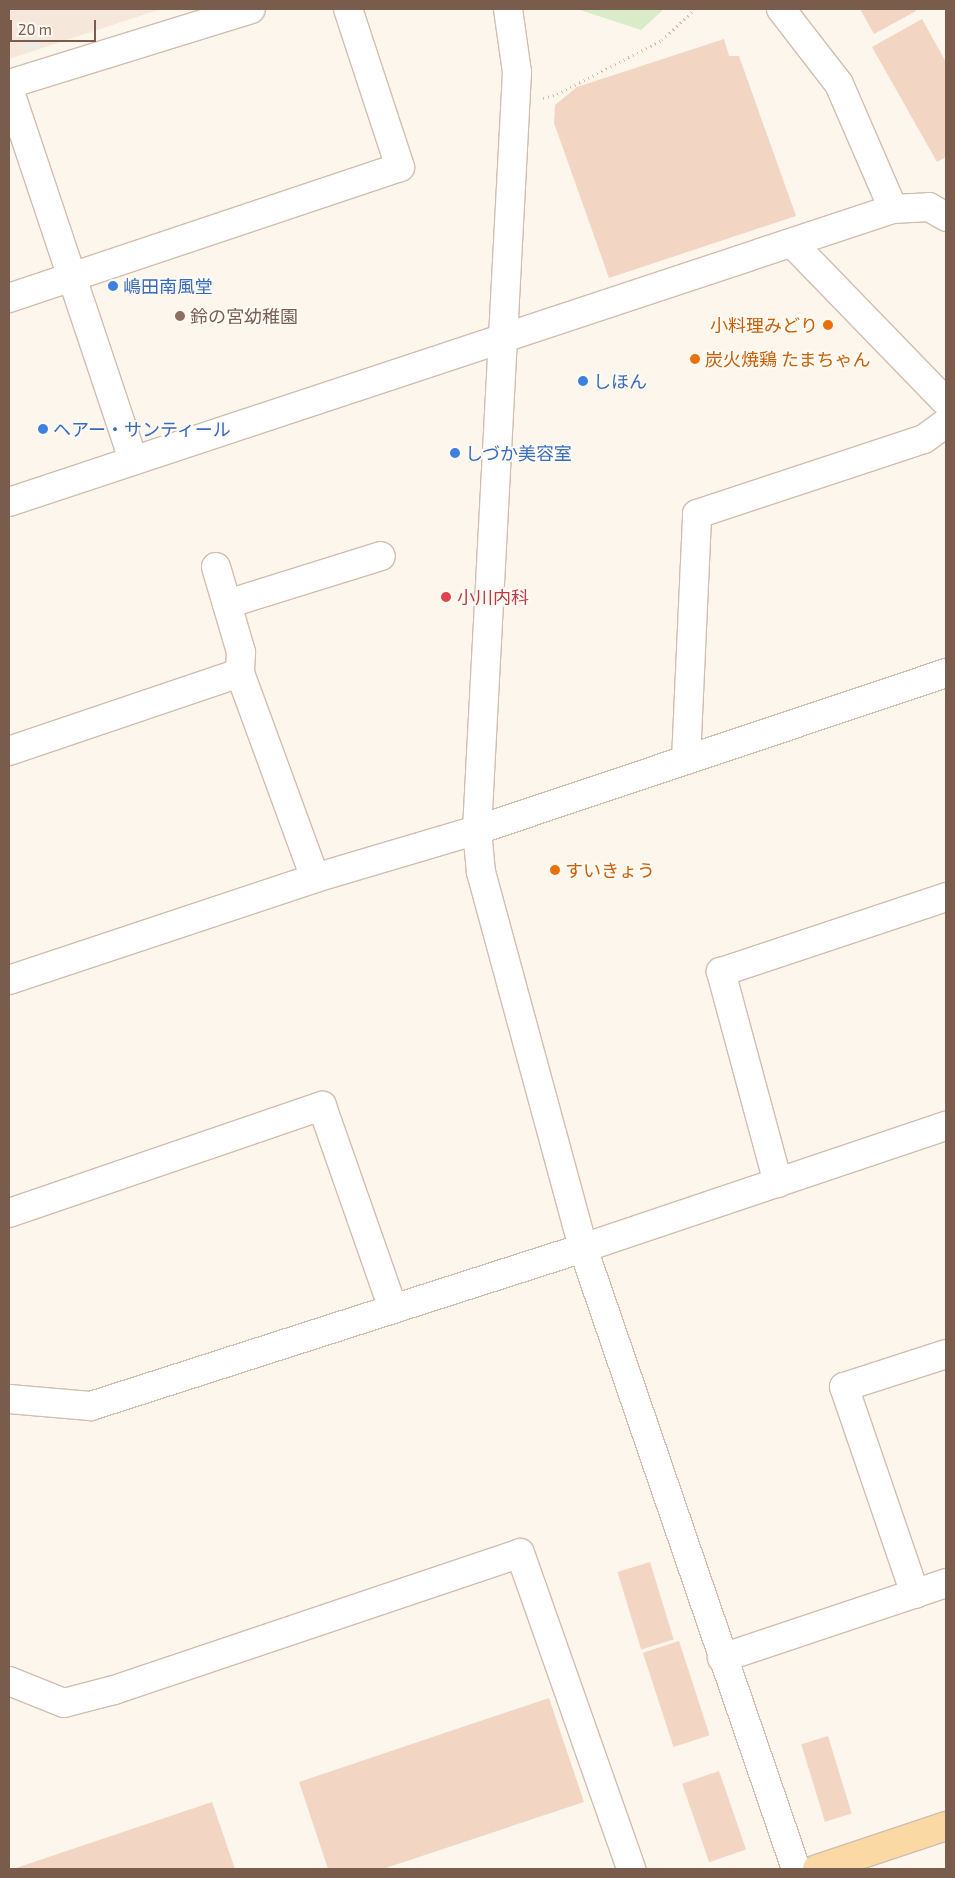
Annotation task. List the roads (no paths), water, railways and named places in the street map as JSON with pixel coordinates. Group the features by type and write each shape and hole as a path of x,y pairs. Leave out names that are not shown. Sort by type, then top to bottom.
{"main road":[{"path":"817,1869 946,1826"}],"street":[{"path":"9,84 251,9"},
{"path":"9,298 400,167 348,9"},
{"path":"508,9 517,72 516,104 506,336 477,830 481,872 584,1248 722,1658 796,1869"},
{"path":"781,9 838,84 893,209"},
{"path":"9,89 74,276 134,459"},
{"path":"9,502 893,209 930,207 946,217"},
{"path":"792,244 946,402"},
{"path":"686,760 697,514 924,440 946,423"},
{"path":"227,604 381,556"},
{"path":"216,567 241,652 240,673 315,878"},
{"path":"9,751 240,673"},
{"path":"9,980 315,878 477,830 946,673"},
{"path":"778,1183 721,972 946,897"},
{"path":"9,1213 322,1106 392,1309"},
{"path":"9,1399 91,1406 584,1248 946,1126"},
{"path":"916,1594 844,1387 946,1354"},
{"path":"9,1681 64,1703 114,1690 520,1553 631,1869"},
{"path":"722,1658 946,1584"}],"place":[{"name":"嶋田南風堂","path":"113,286"},
{"name":"鈴の宮幼稚園","path":"180,316"},
{"name":"小料理みどり","path":"828,325"},
{"name":"炭火焼鶏 たまちゃん","path":"695,359"},
{"name":"しほん","path":"583,381"},
{"name":"ヘアー・サンティール","path":"43,429"},
{"name":"しづか美容室","path":"455,453"},
{"name":"小川内科","path":"446,597"},
{"name":"すいきょう","path":"555,870"}]}
